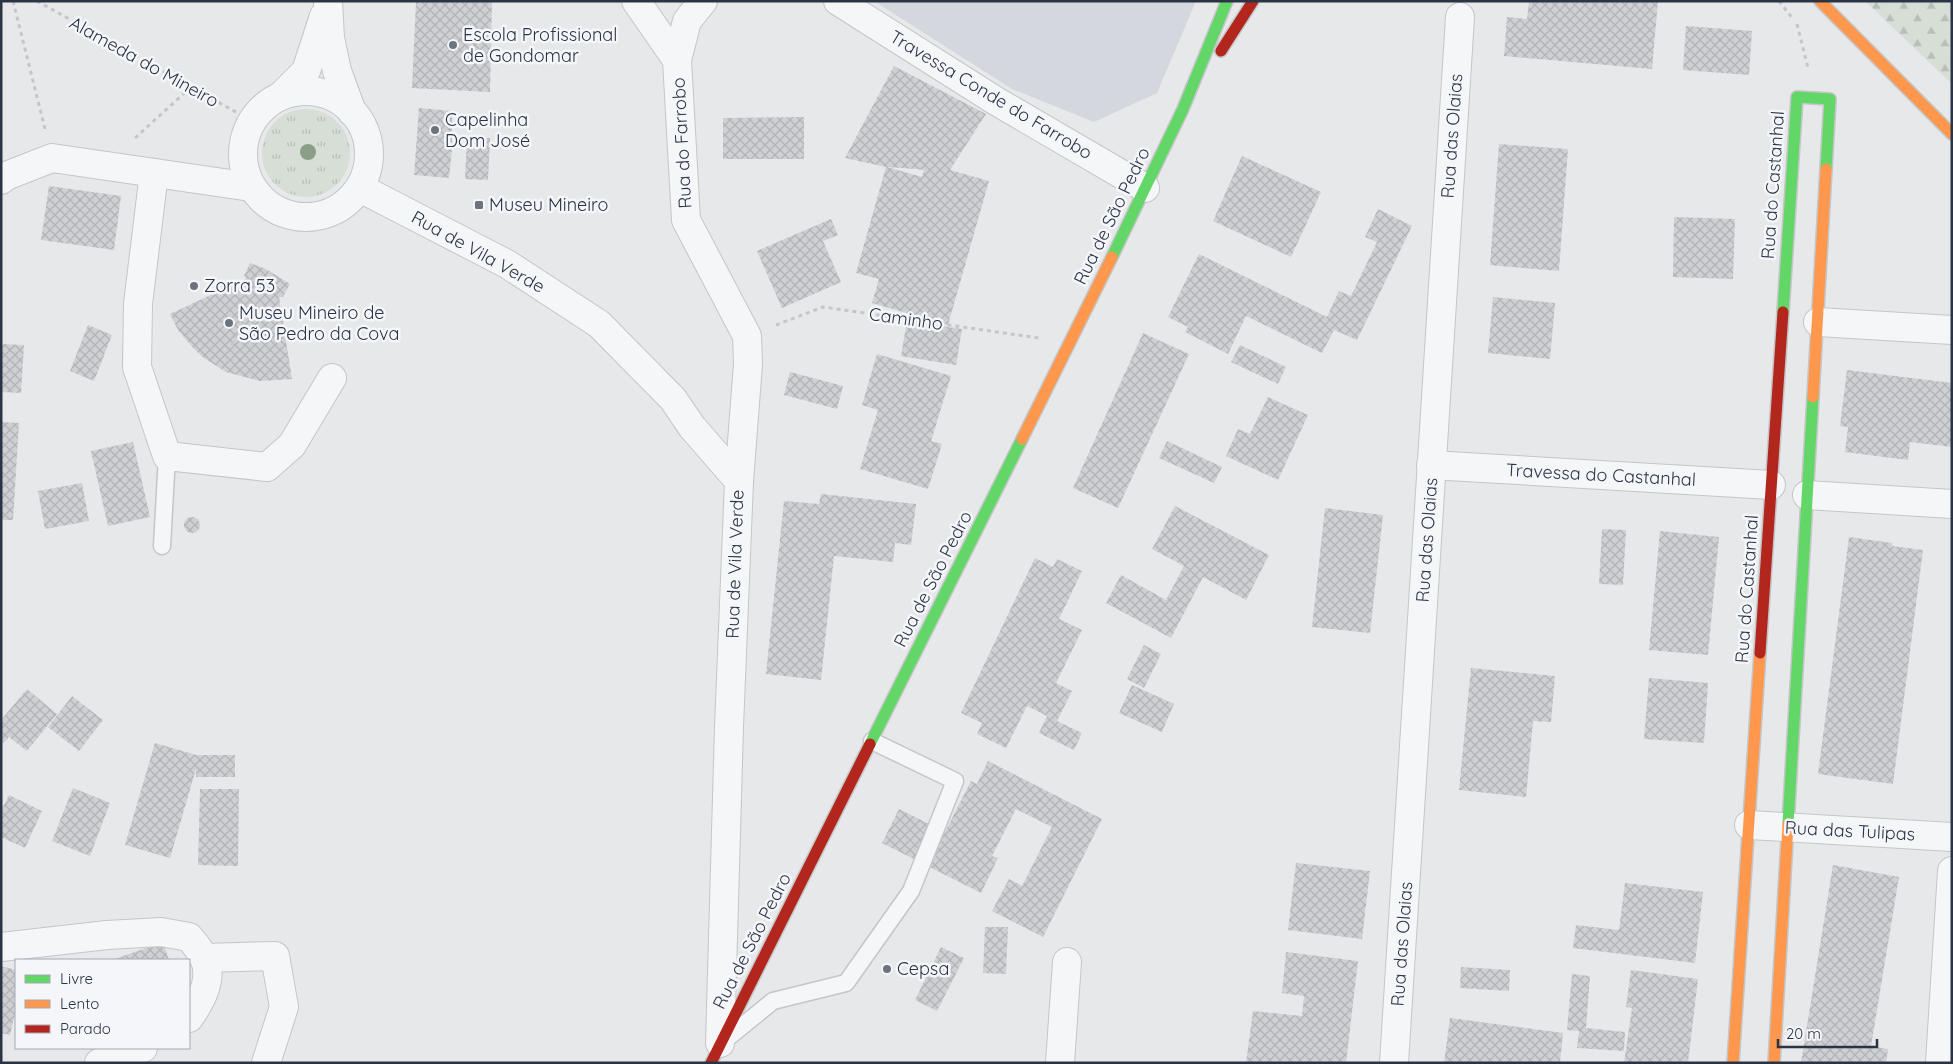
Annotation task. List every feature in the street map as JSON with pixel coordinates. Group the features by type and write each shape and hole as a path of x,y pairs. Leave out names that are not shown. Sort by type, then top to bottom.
{"street":[{"path":"281,96 306,71 321,29 328,1"},
{"path":"328,1 330,38 337,71 352,112 363,128 369,148 367,171 360,188 351,199 334,211 322,216 299,218 275,210 256,195 244,171 243,147 252,121 271,101 281,96 305,91 327,95 352,112"},
{"name":"Rua do Farrobo","path":"636,1 677,60"},
{"name":"Rua do Farrobo","path":"703,1 687,21 677,60 686,220 747,336 748,364 739,481"},
{"name":"Travessa Conde do Farrobo","path":"838,1 996,102 1145,188"},
{"name":"Rua de São Pedro","path":"716,1053 1070,343 1184,108 1228,1"},
{"name":"Rua de São Pedro","path":"1184,108 1253,1"},
{"path":"1820,1 1952,134"},
{"name":"Rua das Olaias","path":"1394,1063 1460,18"},
{"name":"Rua do Castanhal","path":"1733,1063 1797,98 1816,98"},
{"path":"1774,1063 1830,98 1816,98"},
{"path":"1,180 6,176 52,158 251,187"},
{"path":"154,173 138,304 137,367 167,456 266,467 292,444 332,378"},
{"name":"Rua de Vila Verde","path":"360,188 508,264 599,324 673,399 692,427 739,481 716,1053"},
{"path":"1818,322 1952,330"},
{"name":"Travessa do Castanhal","path":"1431,466 1771,486"},
{"path":"1808,495 1952,504"},
{"name":"Rua das Tulipas","path":"1749,825 1952,836"},
{"path":"1940,1063 1952,871"},
{"path":"1,948 107,935 161,932 189,937 204,958 208,979 200,1002 190,1017"},
{"path":"204,958 275,956 284,1007 266,1063"},
{"path":"1060,1063 1067,962"},
{"path":"101,1062 140,1049"}],"lane":[{"path":"162,546 167,456"},
{"path":"716,1053 773,1001 846,983 911,891 955,781 872,741"}],"path":[{"path":"13,1 52,158"},
{"name":"Alameda do Mineiro","path":"37,1 252,121"},
{"path":"1779,1 1798,25 1816,98"},
{"path":"106,165 190,88"},
{"name":"Caminho","path":"747,336 823,307 1070,343"},
{"path":"232,345 244,323"}],"shaded area":[{"path":"874,1 1196,1 1157,93 1094,122 1012,89"}],"green space":[{"path":"1865,1 1952,1 1952,84"},
{"path":"306,109 323,113 337,122 346,136 350,153 346,170 337,184 323,193 306,197 289,193 275,184 266,170 262,153 266,136 275,122 289,113"}],"building":[{"name":"Escola Profissional de Gondomar","path":"416,1 492,1 490,92 412,88"},
{"path":"1529,1 1658,1 1652,69 1504,56 1507,17 1527,19"},
{"path":"1686,26 1752,31 1749,75 1683,70"},
{"path":"894,66 986,114 950,170 989,181 948,325 872,303 879,279 856,273 886,167 845,158","holes":["887,167 924,170 922,177"]},
{"name":"Capelinha Dom José","path":"419,108 452,111 452,149 449,178 414,175"},
{"path":"804,117 804,159 723,159 723,118"},
{"path":"467,138 490,138 488,180 465,179"},
{"path":"1499,144 1568,149 1559,271 1490,265"},
{"path":"1242,156 1321,192 1291,257 1213,221"},
{"path":"49,186 121,196 114,250 41,240"},
{"path":"1378,209 1412,226 1357,340 1334,330 1322,353 1246,316 1228,354 1185,332 1188,327 1168,317 1199,254 1327,317 1339,291 1351,296 1377,242 1365,237"},
{"path":"1674,217 1735,219 1733,279 1673,277"},
{"path":"831,219 838,235 823,241 841,282 782,308 757,251"},
{"name":"Museu Mineiro de São Pedro da Cova","path":"250,263 266,269 290,284 283,297 279,297 292,379 260,381 226,372 194,349 178,330 170,314 245,279 246,277 244,276"},
{"path":"1493,297 1555,303 1550,359 1488,353"},
{"path":"907,321 962,329 956,365 901,356"},
{"path":"88,325 112,335 94,381 70,371"},
{"path":"1143,333 1189,354 1118,508 1073,488"},
{"path":"1,344 24,345 21,393 1,392"},
{"path":"1240,345 1286,367 1278,384 1231,362"},
{"path":"877,354 951,376 931,441 942,444 928,489 860,469 878,410 862,405"},
{"path":"1847,370 1952,383 1952,447 1910,442 1908,460 1845,452 1848,427 1840,426"},
{"path":"790,372 843,386 837,409 784,395"},
{"path":"1268,397 1308,415 1278,480 1226,456 1238,429 1250,434"},
{"path":"1,422 19,423 13,520 1,520"},
{"path":"1167,441 1222,467 1214,483 1159,458"},
{"path":"133,442 150,517 108,526 91,451"},
{"path":"82,483 89,521 45,529 38,491"},
{"path":"821,494 916,504 911,545 895,543 893,562 834,556 821,680 766,674 784,501 819,504"},
{"path":"1175,506 1269,555 1246,600 1203,577 1171,638 1106,603 1121,575 1166,600 1184,566 1152,549"},
{"path":"1325,508 1383,515 1370,633 1312,627"},
{"path":"192,517 200,525 192,533 184,525"},
{"path":"1602,529 1626,530 1623,585 1599,584"},
{"path":"1660,531 1719,537 1708,655 1649,650"},
{"path":"1849,537 1892,543 1892,546 1923,550 1893,784 1818,774"},
{"path":"1035,558 1053,567 1057,559 1082,571 1059,619 1082,630 1056,683 1072,691 1057,721 1082,733 1074,750 1039,733 1047,716 1027,706 1006,748 977,734 982,723 961,713"},
{"path":"1144,645 1161,654 1144,688 1127,679"},
{"path":"1471,668 1555,676 1551,722 1533,721 1526,797 1459,790"},
{"path":"1649,678 1708,683 1704,743 1644,739"},
{"path":"1132,685 1174,704 1162,732 1119,713"},
{"path":"27,689 57,714 27,751 9,737 4,743 1,741 1,720"},
{"path":"72,696 103,720 79,751 48,727"},
{"path":"155,743 196,755 235,755 235,777 196,777 196,769 170,858 125,845"},
{"path":"988,761 1102,819 1043,937 992,911 1009,879 1022,886 1052,827 1016,809 992,856 998,858 981,893 882,843 899,809 945,832 971,781 977,784"},
{"path":"73,788 110,803 90,856 52,841"},
{"path":"200,789 239,789 238,866 198,865"},
{"path":"9,795 42,811 25,848 1,837 1,811"},
{"path":"1296,863 1370,871 1362,939 1288,930"},
{"path":"1833,865 1899,877 1871,1046 1888,1049 1886,1063 1801,1063"},
{"path":"1625,883 1703,892 1695,963 1573,948 1576,925 1619,930"},
{"path":"985,927 1008,927 1006,974 983,973"},
{"path":"163,942 169,959 115,959"},
{"path":"941,947 964,958 937,1011 915,1000"},
{"path":"1286,952 1358,961 1346,1063 1246,1063 1253,1011 1302,1016 1304,996 1282,993"},
{"path":"1,966 15,970 15,1013 10,1035 1,1033"},
{"path":"1461,967 1510,970 1509,991 1460,988"},
{"path":"1631,970 1698,979 1688,1063 1624,1063 1632,1008 1626,1007"},
{"path":"1572,974 1590,976 1586,1028 1625,1032 1624,1051 1577,1048 1579,1031 1567,1030"},
{"path":"1450,1018 1563,1033 1560,1063 1444,1063"}],"traffic: fast":[{"path":"1112,257 1183,109 1227,1"},
{"path":"1783,312 1797,97 1830,99 1826,169"},
{"path":"1788,824 1813,397"},
{"path":"870,744 1022,439"}],"traffic: slow":[{"path":"1820,1 1952,134"},
{"path":"1813,397 1826,169"},
{"path":"1022,439 1112,257"},
{"path":"1733,1063 1760,653"},
{"path":"1774,1063 1788,824"}],"traffic: jam":[{"path":"1221,51 1253,1"},
{"path":"1760,653 1783,312"},
{"path":"711,1063 870,744"}],"place":[{"name":"Escola Profissional de Gondomar","path":"453,45"},
{"name":"Capelinha Dom José","path":"435,130"},
{"name":"Museu Mineiro","path":"479,205"},
{"name":"Zorra 53","path":"194,286"},
{"name":"Museu Mineiro de São Pedro da Cova","path":"229,323"},
{"name":"Cepsa","path":"887,969"}]}
